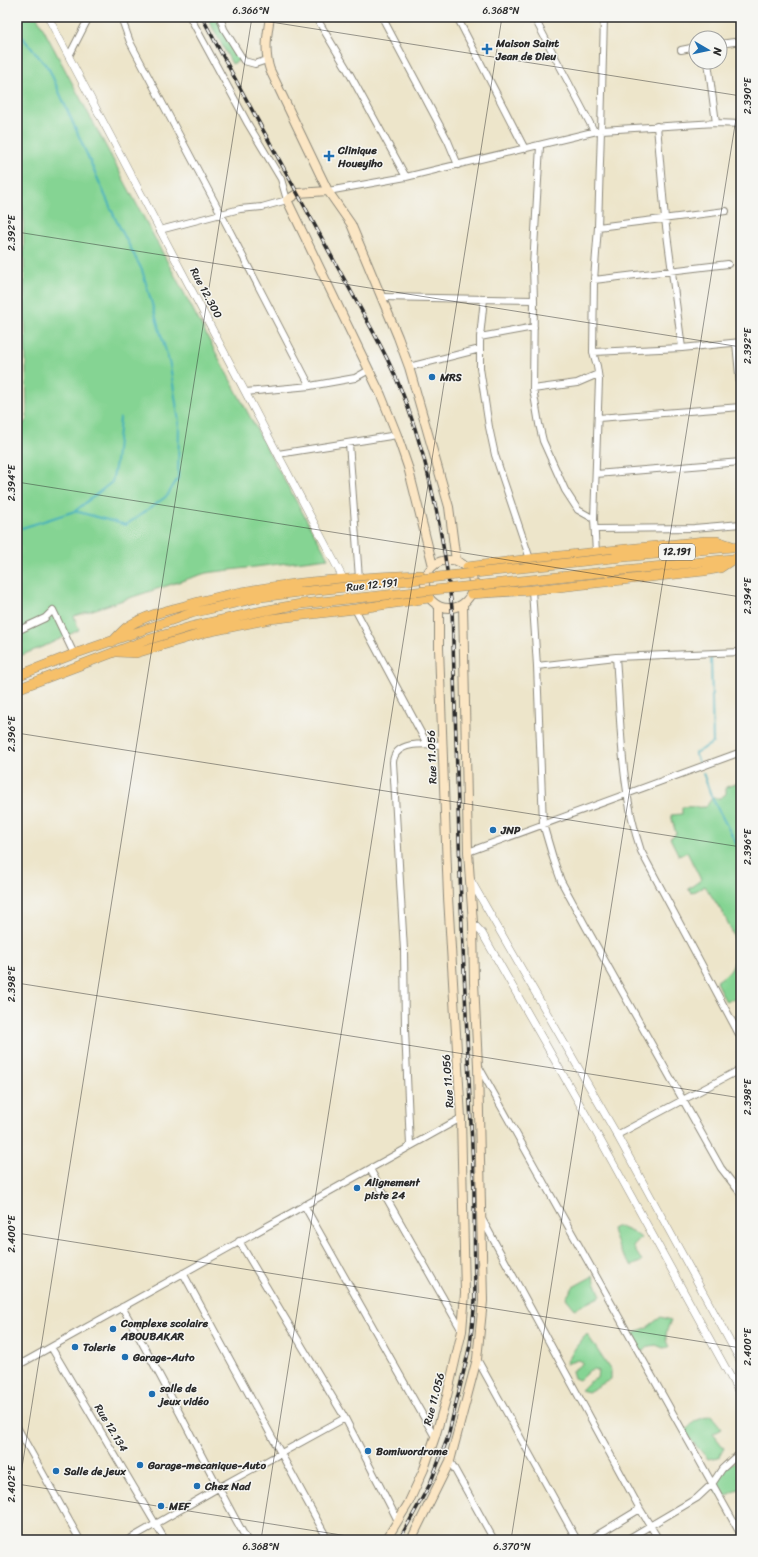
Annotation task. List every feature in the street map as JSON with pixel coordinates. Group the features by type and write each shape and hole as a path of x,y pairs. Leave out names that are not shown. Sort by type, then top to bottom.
{"main road":[{"path":"270,17 266,43 267,60 270,70 328,191 350,224 382,297 409,367 449,508 456,560"},
{"path":"328,191 298,194 287,200 369,370 397,435 408,467 433,566"},
{"path":"467,567 705,541 717,541 738,547"},
{"name":"Rue 12.191","path":"17,676 74,654 192,613 261,597 613,558 738,547"},
{"path":"471,594 532,590 704,571 720,568 738,558"},
{"name":"Rue 12.191","path":"17,689 144,641 190,626 262,611 301,604 738,558"},
{"path":"443,560 456,560 467,567 473,580 471,594 463,604 452,608 439,607 429,598 425,587 426,575 433,566 443,560"},
{"path":"112,642 127,627 143,618 206,599 282,585 343,578 426,575"},
{"path":"117,652 136,653 208,632 270,618 355,609 429,598"},
{"path":"411,1540 450,1461 477,1359 483,1301 478,1066 473,923 468,852 463,604"},
{"name":"Rue 11.056","path":"386,1540 398,1521 424,1469 435,1437 447,1396 462,1331 466,1293 461,1118 448,897 439,648 439,607"}],"street":[{"name":"Rue 12.300","path":"48,17 343,578"},
{"path":"69,56 89,17"},
{"path":"121,17 130,42 310,386"},
{"path":"160,230 240,209 262,207 287,200 281,179 248,124 190,17"},
{"path":"220,17 224,29 244,61 254,64 267,60"},
{"path":"316,17 406,177"},
{"path":"382,17 448,141 458,165"},
{"path":"457,17 525,149"},
{"path":"534,17 594,132"},
{"path":"596,552 594,519 598,418 598,374 593,352 594,280 598,227 604,17"},
{"path":"728,43 741,41"},
{"path":"681,50 688,49"},
{"path":"709,70 716,123"},
{"path":"328,191 406,177 540,146 601,130 716,123 741,124"},
{"path":"657,126 665,219 682,348"},
{"path":"540,146 533,266 533,389 543,441 565,490 578,510 594,519"},
{"path":"598,227 726,211"},
{"path":"594,280 728,264"},
{"path":"382,297 534,300"},
{"path":"484,299 480,337 480,368 489,427 495,455 530,559"},
{"path":"480,337 534,328"},
{"path":"593,352 682,348 738,343 741,395"},
{"path":"409,367 480,349"},
{"path":"246,392 310,386 356,378 369,370"},
{"path":"533,389 577,383 598,374"},
{"path":"598,418 741,406"},
{"path":"278,454 397,435"},
{"path":"349,443 359,578"},
{"path":"596,474 741,462"},
{"path":"595,529 694,528 741,524"},
{"path":"532,590 537,666 543,824 553,858 561,881 721,1168 741,1194"},
{"path":"355,609 427,744"},
{"path":"17,631 45,618 53,610 74,654"},
{"path":"537,666 616,656 741,652"},
{"path":"616,656 626,794 632,822 641,851 741,1038"},
{"path":"410,1146 405,1029 404,950 393,755 396,751 402,748 416,744 443,745"},
{"path":"468,852 741,752"},
{"path":"470,879 617,1135 741,1362"},
{"path":"473,923 482,933 602,1143 741,1396"},
{"path":"478,1066 741,1535"},
{"path":"617,1135 741,1069"},
{"path":"17,1366 461,1118"},
{"path":"370,1169 462,1331"},
{"path":"304,1205 435,1437"},
{"path":"481,1216 640,1509 659,1540"},
{"path":"239,1242 346,1418 398,1521"},
{"path":"183,1273 328,1540"},
{"path":"122,1307 151,1358 218,1488 247,1540"},
{"name":"Rue 12.134","path":"51,1347 165,1540"},
{"path":"477,1359 577,1540"},
{"path":"128,1540 218,1488 346,1418"},
{"path":"17,1427 80,1540"},
{"path":"626,1540 697,1498 712,1484 722,1469 741,1454"},
{"path":"450,1461 494,1540"},
{"path":"589,1540 640,1509"}],"green space":[{"path":"17,17 37,17 273,460 328,558 206,573 74,616 79,630 17,657 17,434 27,419 23,209 17,185"},
{"path":"207,17 216,17 228,41 240,60 232,64"},
{"path":"741,782 741,995 726,1002 716,982 731,969 736,957 736,947 733,936 723,914 705,886 692,893 688,889 701,880 687,852 679,856 670,838 676,834 671,815 682,814 682,807 706,807 712,798 720,798 726,794 726,787"},
{"path":"618,1226 636,1234 641,1238 633,1247 642,1261 632,1266 622,1254 612,1229"},
{"path":"593,1276 601,1296 575,1309 566,1298 573,1287"},
{"path":"661,1317 671,1320 666,1337 669,1347 663,1348 656,1345 650,1346 640,1353 631,1333 646,1328"},
{"path":"587,1334 611,1371 611,1379 588,1392 581,1390 588,1383 597,1378 598,1371 594,1369 590,1370 579,1380 574,1378 572,1371 583,1363 578,1360 566,1364 575,1348"},
{"path":"711,1415 722,1429 713,1434 724,1448 719,1457 708,1459 684,1432 695,1421"},
{"path":"741,1458 741,1488 724,1497 716,1492 719,1474"}],"waterway":[{"path":"17,31 49,69 116,220 142,270 170,365 179,422 178,478 167,496 126,525 75,511 22,528"},
{"path":"75,511 112,482 116,462 120,418"},
{"path":"738,650 741,649 740,585"},
{"path":"700,765 695,753 713,743 711,657 716,656"},
{"path":"703,773 712,798 741,852"}],"railway":[{"path":"202,17 372,329 398,383 415,427 429,478 449,582 452,608 461,904 474,1189 475,1301 470,1345 448,1437 430,1484 399,1540"}],"place":[{"name":"Maison Saint Jean de Dieu","path":"487,49"},
{"name":"Clinique Houeyiho","path":"329,156"},
{"name":"MRS","path":"432,377"},
{"name":"JNP","path":"493,830"},
{"name":"Alignement piste 24","path":"357,1188"},
{"name":"Complexe scolaire ABOUBAKAR","path":"113,1329"},
{"name":"Tolerie","path":"75,1347"},
{"name":"Garage-Auto","path":"125,1357"},
{"name":"salle de jeux vidéo","path":"152,1394"},
{"name":"Bomiwordrome","path":"368,1451"},
{"name":"Garage-mecanique-Auto","path":"140,1465"},
{"name":"Salle de jeux","path":"56,1471"},
{"name":"Chez Nad","path":"197,1486"},
{"name":"MEF","path":"161,1506"}]}
